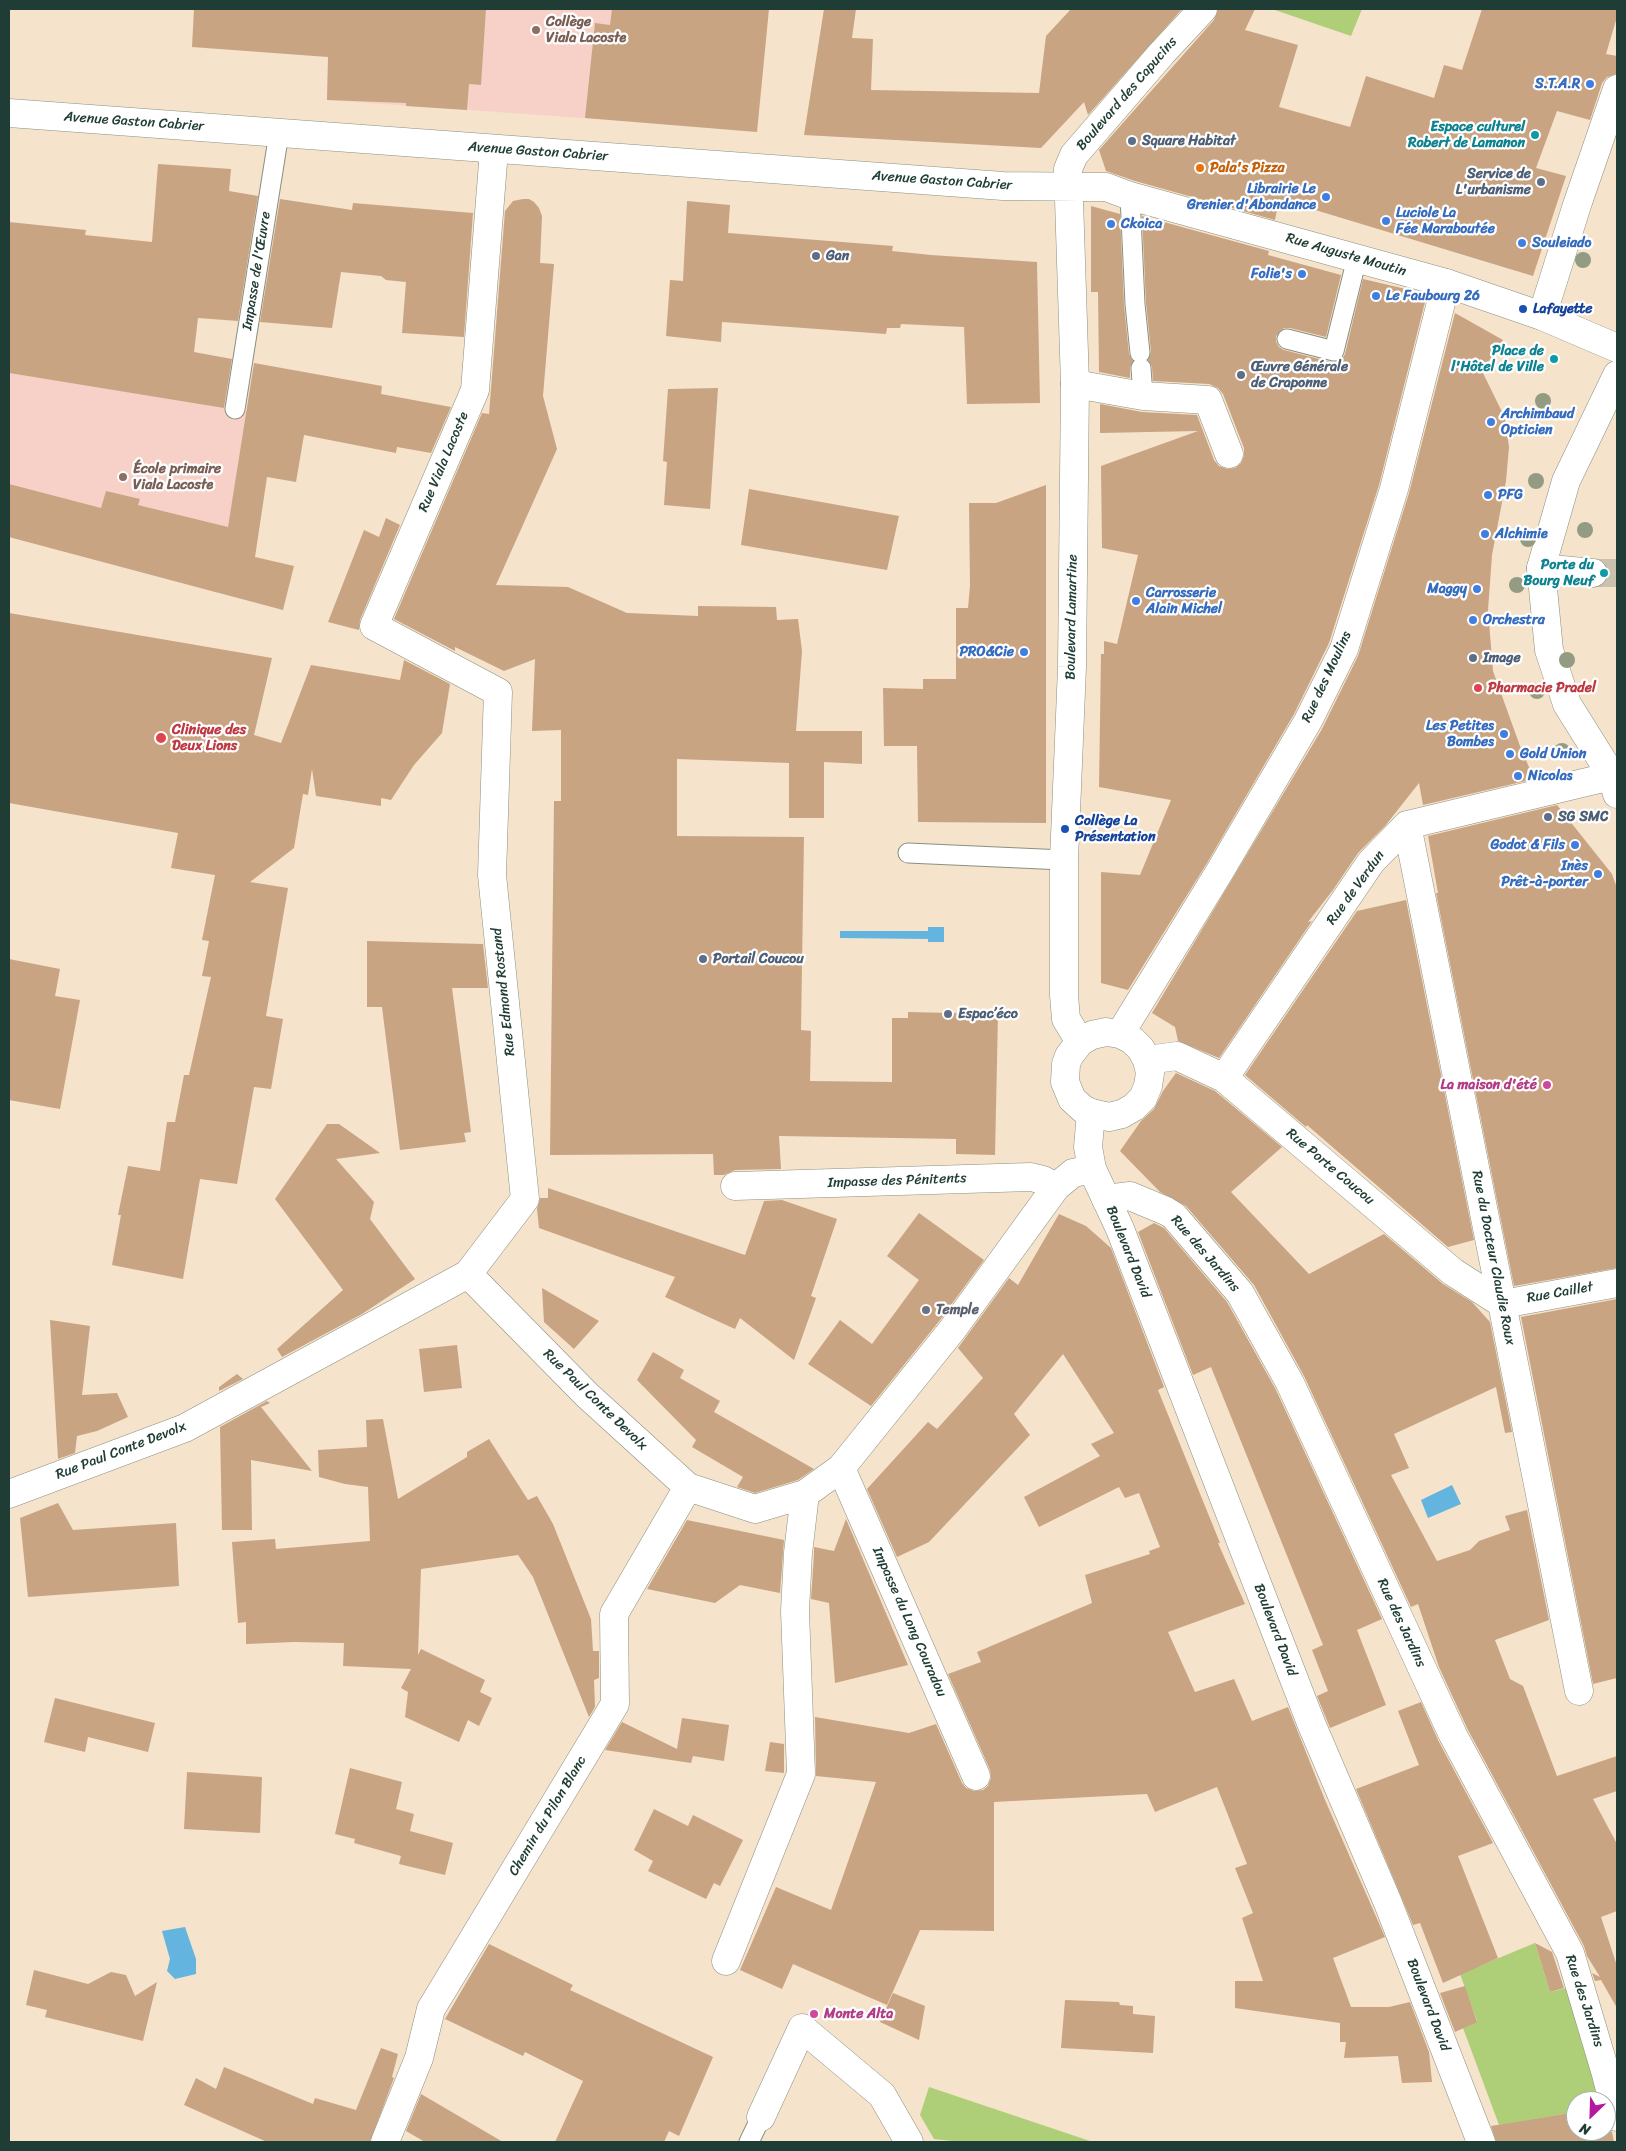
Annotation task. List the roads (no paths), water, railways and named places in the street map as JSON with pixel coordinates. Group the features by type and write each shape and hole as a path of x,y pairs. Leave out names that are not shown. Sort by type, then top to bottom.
{"street":[{"name":"Boulevard des Capucins","path":"1068,188 1068,169 1074,154 1162,53 1204,9"},
{"path":"1542,316 1617,88"},
{"name":"Avenue Gaston Cabrier","path":"9,113 494,150 993,185 1068,188"},
{"name":"Rue Viala Lacoste","path":"494,150 475,390 374,626 498,692"},
{"name":"Rue Auguste Moutin","path":"1068,188 1106,187 1130,196 1446,283 1542,316 1617,348"},
{"name":"Boulevard Lamartine","path":"1068,188 1071,215 1075,384 1072,667 1064,860 1066,1019 1080,1042"},
{"name":"Rue des Moulins","path":"1120,1034 1220,871 1303,729 1344,649 1394,489 1446,283"},
{"path":"1407,825 1616,783 1567,704 1549,650 1541,568 1566,481 1617,375"},
{"path":"1075,384 1143,396 1208,400 1229,454"},
{"path":"1541,568 1593,573"},
{"name":"Rue Edmond Rostand","path":"468,1274 525,1199 492,875 498,692"},
{"name":"Rue de Verdun","path":"1224,1078 1371,862 1407,825"},
{"name":"Rue du Docteur Claudie Roux","path":"1407,825 1579,1691"},
{"path":"1106,1032 1120,1034 1136,1044 1147,1060 1150,1073 1148,1086 1143,1098 1134,1107 1122,1114 1109,1117 1091,1113 1083,1109 1072,1099 1065,1082 1066,1064 1069,1056 1080,1042 1092,1035 1106,1032"},
{"name":"Rue Porte Coucou","path":"1147,1060 1178,1056 1224,1078 1453,1272 1502,1304"},
{"name":"Boulevard David","path":"1091,1113 1088,1147 1092,1169 1120,1229 1311,1723 1388,1903 1481,2142"},
{"name":"Rue Paul Conte Devolx","path":"9,1494 185,1428 468,1274 587,1395 688,1487 755,1509 805,1494 841,1468 952,1330 1056,1187 1073,1173 1092,1169"},
{"name":"Impasse des Pénitents","path":"736,1186 1030,1177 1043,1180 1056,1187"},
{"name":"Rue des Jardins","path":"1106,1199 1130,1196 1174,1216 1240,1293 1249,1309 1290,1383 1453,1735 1570,1954 1617,2117"},
{"name":"Rue Caillet","path":"1502,1304 1617,1283"},
{"name":"Impasse du Long Couradou","path":"841,1468 976,1776"},
{"name":"Chemin du Pilon Blanc","path":"385,2142 419,2058 431,2009 615,1704 614,1614 688,1487"},
{"path":"726,1961 801,1774 795,1611 798,1553 805,1494"},
{"path":"761,2117 802,2028 882,2095 909,2142"}],"lane":[{"name":"Impasse de l'Œuvre","path":"235,409 279,133"},
{"path":"1130,196 1135,304 1143,396"},
{"path":"1287,339 1334,351 1357,258"},
{"path":"908,853 1064,860"},
{"path":"749,2142 761,2117"}],"water":[{"path":"928,927 944,927 944,942 928,942 928,939 840,938 840,931 928,931"},
{"path":"1452,1485 1461,1504 1428,1518 1421,1500"},
{"path":"185,1927 196,1959 196,1974 175,1979 167,1971 170,1959 162,1931"}],"tunnel":[{"path":"1593,573 1617,573"}],"place":[{"name":"Collège Viala Lacoste","path":"536,30"},
{"name":"S.T.A.R","path":"1590,84"},
{"name":"Espace culturel Robert de Lamanon","path":"1535,135"},
{"name":"Square Habitat","path":"1132,141"},
{"name":"Pala's Pizza","path":"1200,168"},
{"name":"Service de L'urbanisme","path":"1541,182"},
{"name":"Librairie Le Grenier d'Abondance","path":"1326,197"},
{"name":"Luciole La Fée Maraboutée","path":"1386,221"},
{"name":"Ckoica","path":"1111,224"},
{"name":"Souleiado","path":"1522,243"},
{"name":"Gan","path":"816,256"},
{"name":"Folie's","path":"1302,274"},
{"name":"Le Faubourg 26","path":"1376,296"},
{"name":"Lafayette","path":"1523,309"},
{"name":"Place de l'Hôtel de Ville","path":"1554,359"},
{"name":"Œuvre Générale de Craponne","path":"1241,375"},
{"name":"Archimbaud Opticien","path":"1491,422"},
{"name":"École primaire Viala Lacoste","path":"123,477"},
{"name":"PFG","path":"1488,495"},
{"name":"Alchimie","path":"1485,534"},
{"name":"Porte du Bourg Neuf","path":"1604,573"},
{"name":"Maggy","path":"1477,589"},
{"name":"Carrosserie Alain Michel","path":"1136,601"},
{"name":"Orchestra","path":"1473,620"},
{"name":"PRO&Cie","path":"1024,652"},
{"name":"Image","path":"1473,658"},
{"name":"Pharmacie Pradel","path":"1478,688"},
{"name":"Les Petites Bombes","path":"1504,734"},
{"name":"Clinique des Deux Lions","path":"161,738"},
{"name":"Gold Union","path":"1510,754"},
{"name":"Nicolas","path":"1518,776"},
{"name":"SG SMC","path":"1548,817"},
{"name":"Collège La Présentation","path":"1065,829"},
{"name":"Godot & Fils","path":"1575,845"},
{"name":"Inès Prêt-à-porter","path":"1598,874"},
{"name":"Portail Coucou","path":"703,959"},
{"name":"Espac’éco","path":"948,1014"},
{"name":"La maison d'été","path":"1547,1085"},
{"name":"Temple","path":"926,1310"},
{"name":"Monte Alta","path":"814,2014"}]}
